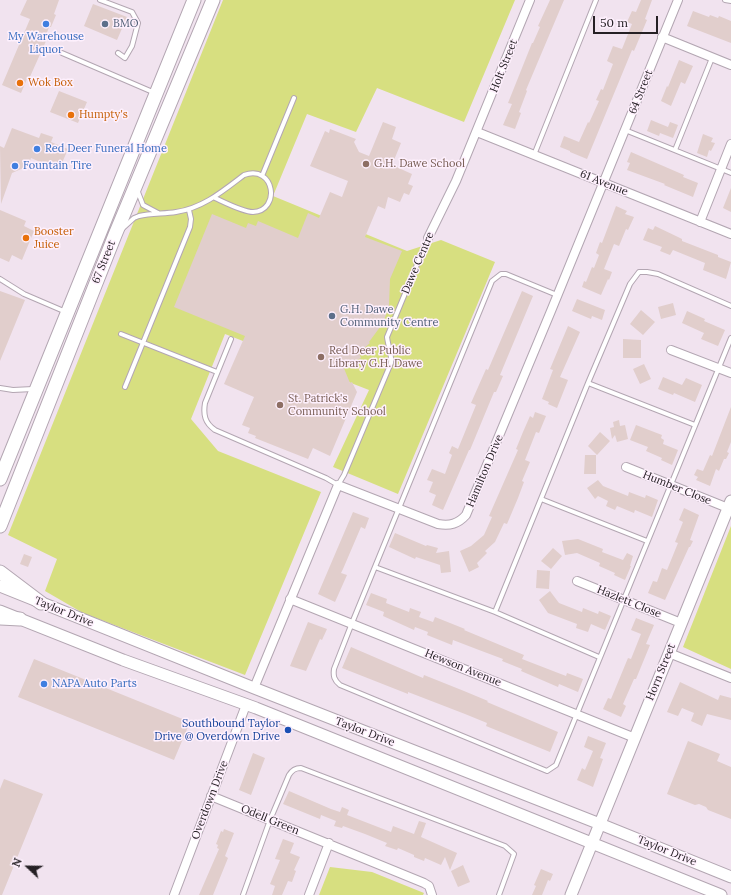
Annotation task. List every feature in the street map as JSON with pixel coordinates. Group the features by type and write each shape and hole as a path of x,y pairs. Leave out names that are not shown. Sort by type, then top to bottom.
{"main road":[{"name":"67 Street","path":"0,479 194,0"},
{"name":"67 Street","path":"0,526 115,235 213,0"},
{"name":"Horn Street","path":"571,895 730,505"},
{"path":"0,572 41,603"},
{"name":"Taylor Drive","path":"0,586 731,877"},
{"name":"Taylor Drive","path":"0,611 123,660 246,705 721,895"},
{"path":"0,618 20,619"}],"street":[{"name":"Holt Street","path":"477,132 530,0"},
{"name":"64 Street","path":"603,183 678,0"},
{"path":"662,37 731,65"},
{"name":"61 Avenue","path":"477,132 731,234"},
{"name":"Dawe Centre","path":"428,238 456,181 477,132"},
{"path":"700,222 731,144"},
{"name":"Hamilton Drive","path":"338,485 434,523 449,525 459,522 466,515 603,183"},
{"path":"671,350 731,373"},
{"name":"Humber Close","path":"626,467 671,485 730,505"},
{"path":"254,688 338,485"},
{"name":"Hazlett Close","path":"578,581 681,623"},
{"name":"Hewson Avenue","path":"290,599 634,738"},
{"path":"669,653 731,678"},
{"name":"Overdown Drive","path":"174,895 246,705"},
{"name":"Odell Green","path":"212,796 424,882 429,886 432,895"},
{"path":"309,895 329,843"}],"lane":[{"path":"100,0 132,12 138,23 132,46 125,58 118,53"},
{"path":"534,155 596,0"},
{"path":"725,0 731,2"},
{"path":"62,53 156,93"},
{"path":"675,150 712,58"},
{"path":"262,176 294,98"},
{"path":"625,130 731,173"},
{"path":"115,235 134,218 144,215 189,210 215,198 244,175 252,173 262,176 267,180 271,191 268,203 258,211 247,211 215,198"},
{"path":"136,185 140,201 143,205 158,214"},
{"path":"125,387 190,227 191,219 189,210"},
{"name":"Dawe Centre","path":"338,485 344,475 391,363 392,354 388,346 387,337 428,238"},
{"path":"495,612 630,284 640,272 658,274 731,306"},
{"path":"557,295 510,276 501,274 494,277 352,623 333,675 335,680 340,685 547,771 556,765 731,338"},
{"path":"0,279 24,294 67,312"},
{"path":"121,334 217,372"},
{"path":"231,339 205,403 203,411 204,418 209,426 215,430 326,478 338,485"},
{"path":"588,383 695,425"},
{"path":"0,388 13,390 36,389"},
{"path":"541,499 648,541"},
{"path":"375,567 495,612 599,657"},
{"path":"243,895 270,820 289,775 297,768 301,768 505,846 514,854 499,895"}],"green space":[{"path":"223,0 515,0 464,122 377,88 356,132 307,114 273,196 407,251 441,240 495,262 398,494 333,467 369,390 225,334 191,419 218,451 321,492 245,675 83,613 45,591 57,559 8,535"},
{"path":"731,526 731,669 683,647"},
{"path":"330,867 372,872 424,893 423,895 319,895"}],"building":[{"path":"27,0 59,0 54,14 56,15 51,27 49,27 44,41 46,41 21,93 2,85 30,19 20,15"},
{"path":"550,0 564,0 526,90 527,91 519,112 521,113 515,129 503,125 512,104 508,103 540,27 538,26"},
{"path":"641,0 652,0 645,19 647,20 634,51 632,50 587,159 560,147 564,136 579,142 599,101 596,100 601,89 603,90 613,64 607,61 613,46 622,49 632,24 627,22 632,11 636,12"},
{"path":"93,4 127,17 117,40 84,26"},
{"path":"693,11 709,17 710,15 718,18 719,16 731,21 731,43 687,26"},
{"path":"679,60 693,66 685,84 681,82 671,106 661,101"},
{"path":"59,91 87,102 78,123 50,112"},
{"path":"651,120 668,127 670,122 678,125 673,138 660,133 659,136 647,131"},
{"path":"383,122 396,127 392,139 401,143 392,165 412,174 408,184 413,186 409,195 404,193 400,202 388,197 385,209 378,206 365,237 402,251 390,279 389,306 383,323 369,342 370,343 359,353 361,358 343,366 350,383 352,382 357,392 330,456 313,448 308,459 255,438 256,436 248,433 250,428 242,425 254,397 224,384 245,336 174,307 212,214 246,228 248,223 256,226 258,221 298,238 308,213 319,218 330,192 342,197 348,181 310,166 325,131 329,133 330,129 356,139 354,142 359,152 369,156"},
{"path":"12,128 39,138 41,133 53,137 51,142 68,149 59,170 31,158 28,166 12,173 1,204 0,146 4,148"},
{"path":"703,134 713,138 711,142 715,143 711,151 709,150 707,157 697,153"},
{"path":"631,152 684,175 683,177 698,183 693,197 664,185 665,184 627,170 630,163 627,162"},
{"path":"731,188 731,212 723,208"},
{"path":"616,206 627,211 625,214 634,217 628,230 626,229 619,246 614,244 604,269 612,272 601,295 582,287 584,281 586,282 592,267 594,268 599,255 596,253 600,242 602,243"},
{"path":"0,210 26,221 24,226 34,231 22,260 12,255 9,262 0,258"},
{"path":"655,226 682,239 682,241 718,255 718,257 731,262 726,279 703,270 705,263 673,250 670,255 660,251 662,247 643,240 648,228 653,230"},
{"path":"0,291 25,300 0,361"},
{"path":"522,291 533,296 500,375 503,376 496,392 494,392 443,510 432,505 436,495 429,492 433,482 427,480 432,469 445,474 452,455 449,453 452,446 458,449 476,405 471,403 486,369 488,370"},
{"path":"577,299 605,310 602,320 592,316 591,319 572,311"},
{"path":"673,303 676,315 661,319 658,307"},
{"path":"641,310 655,322 643,335 630,324"},
{"path":"687,311 705,319 704,321 725,330 718,346 701,339 704,333 682,323"},
{"path":"568,326 580,332 560,377 568,380 557,408 548,404 549,402 542,399 553,370 550,369"},
{"path":"623,339 641,340 641,358 623,358"},
{"path":"644,364 651,379 640,384 633,369"},
{"path":"663,377 682,385 686,378 702,385 695,402 674,393 673,395 658,389"},
{"path":"731,407 731,442 727,452 729,453 726,459 724,459 719,471 716,469 710,486 696,480 698,477 694,475 697,469 703,471 710,455 712,456"},
{"path":"535,412 546,416 539,433 536,432 525,460 530,462 522,481 524,482 518,498 507,524 504,523 495,542 485,551 487,553 477,563 479,567 469,572 460,551 471,546 484,535 492,517 489,516 518,450 516,449 523,432 530,416 533,418"},
{"path":"619,420 620,426 625,425 628,439 617,442 615,435 612,439 610,428 614,427 613,422"},
{"path":"636,425 662,435 661,438 664,440 663,444 678,450 672,465 661,460 662,458 646,451 648,447 630,440"},
{"path":"600,432 610,441 597,455 588,446"},
{"path":"585,455 596,455 596,474 584,474"},
{"path":"598,480 603,486 628,496 629,492 645,498 646,495 658,500 652,517 635,510 634,513 617,506 615,510 606,506 608,501 598,496 595,499 587,488"},
{"path":"684,508 699,515 690,540 693,541 665,600 648,593 653,581 657,582 662,568 667,570 678,543 675,542 683,522 679,520"},
{"path":"353,512 369,518 365,529 361,527 341,573 347,575 335,602 318,594"},
{"path":"395,533 426,546 438,548 436,553 449,551 451,572 441,573 440,565 416,557 415,559 389,547"},
{"path":"578,539 603,549 602,552 623,560 627,553 633,556 631,566 625,580 614,575 615,573 599,566 600,563 577,553 565,555 562,541"},
{"path":"553,548 562,556 551,569 541,561"},
{"path":"24,554 32,557 28,567 20,564"},
{"path":"537,570 550,571 549,589 536,588"},
{"path":"550,591 559,603 582,612 583,608 598,614 599,611 611,616 605,630 591,624 588,632 576,628 577,624 548,613 539,600"},
{"path":"371,593 387,599 386,603 409,612 410,608 421,612 419,617 433,622 435,617 465,629 464,630 524,655 522,659 566,676 567,673 583,679 578,692 559,684 558,687 521,671 522,669 502,661 503,659 453,640 452,645 427,635 428,632 415,627 414,630 383,616 384,612 366,605"},
{"path":"636,618 654,625 646,644 650,645 636,679 634,679 623,704 626,706 621,717 603,709 608,698 611,699 628,658 631,659 641,634 631,630"},
{"path":"308,622 327,629 322,640 320,639 306,671 290,666"},
{"path":"351,647 423,678 424,675 464,691 558,732 550,752 486,726 487,723 465,714 408,692 408,694 342,668"},
{"path":"34,659 190,722 174,760 18,697"},
{"path":"680,682 718,700 720,695 731,698 731,720 707,714 702,726 691,721 694,713 682,708 678,716 667,712"},
{"path":"588,736 606,743 600,758 603,759 593,787 577,780 582,768 585,770 593,751 584,747"},
{"path":"688,741 720,754 717,761 731,767 731,819 708,810 706,807 699,804 695,805 667,794"},
{"path":"253,753 265,758 251,795 239,790"},
{"path":"4,779 43,794 2,895 0,895 0,789"},
{"path":"289,791 340,812 342,807 349,810 347,815 391,832 393,826 414,834 419,821 426,823 421,837 457,853 450,870 445,857 441,865 425,858 424,861 398,848 397,850 385,846 387,843 365,834 343,826 342,828 334,826 336,821 321,815 320,819 283,804"},
{"path":"224,829 234,833 225,856 228,858 213,895 199,895 219,849 217,848 218,845 216,844 221,831 223,832"},
{"path":"283,839 294,843 290,853 300,857 294,870 296,871 292,882 288,881 282,895 272,895 275,886 270,884 280,860 275,859"},
{"path":"463,865 470,882 458,887 451,871"},
{"path":"541,869 553,874 550,881 548,880 542,895 532,895 536,886 534,885"}],"place":[{"name":"My Warehouse Liquor","path":"46,24"},
{"name":"BMO","path":"105,24"},
{"name":"Wok Box","path":"20,83"},
{"name":"Humpty's","path":"71,115"},
{"name":"Red Deer Funeral Home","path":"37,149"},
{"name":"G.H. Dawe School","path":"366,164"},
{"name":"Fountain Tire","path":"15,166"},
{"name":"Booster Juice","path":"26,238"},
{"name":"G.H. Dawe Community Centre","path":"332,316"},
{"name":"Red Deer Public Library G.H. Dawe","path":"321,357"},
{"name":"St. Patrick's Community School","path":"280,405"},
{"name":"NAPA Auto Parts","path":"44,684"},
{"name":"Southbound Taylor Drive @ Overdown Drive","path":"288,730"}]}
